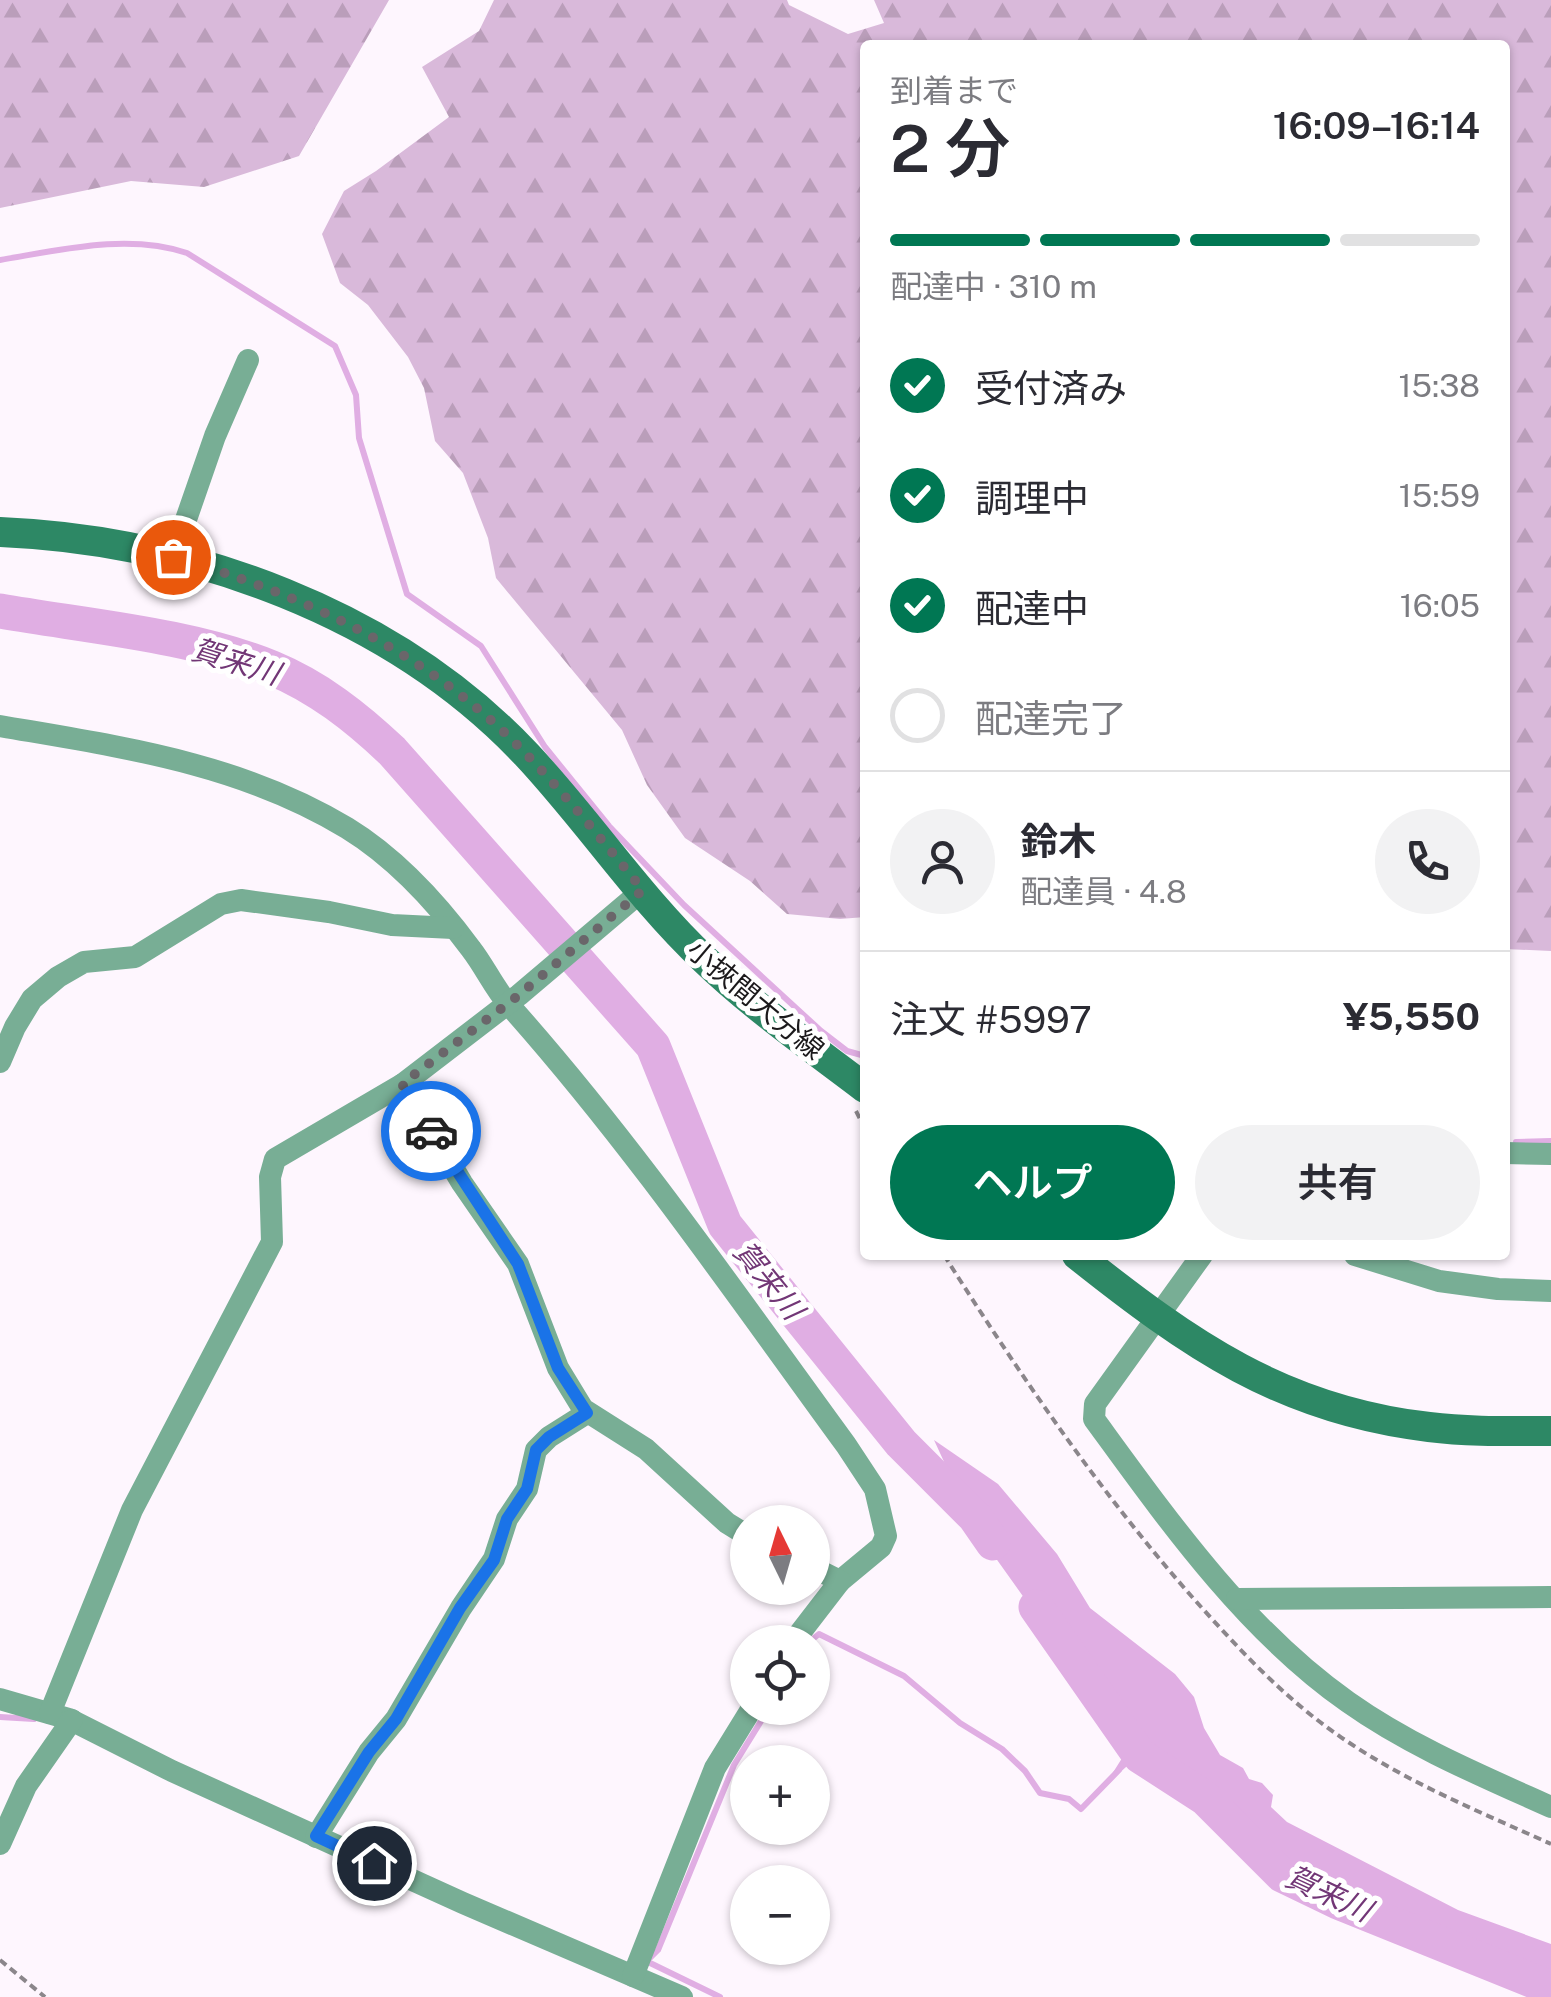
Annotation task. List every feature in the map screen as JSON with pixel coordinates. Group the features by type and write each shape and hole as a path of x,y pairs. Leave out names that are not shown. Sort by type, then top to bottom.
{"main road":[{"name":"小挾間大分線","path":"0,532 95,540 173,557 259,585 387,645 432,674 525,752 634,898 724,978 860,1084"},
{"path":"1083,1260 1157,1317 1243,1372 1286,1392 1330,1406 1428,1427 1551,1431"}],"street":[{"path":"173,557 248,360"},
{"path":"0,726 177,758 212,768 297,802 368,842 414,882 602,1113 870,1479 886,1536 881,1548 840,1582 806,1625"},
{"path":"0,1844 61,1716 127,1520 272,1242 270,1177 276,1159 402,1084 513,999 634,898"},
{"path":"0,1062 32,998 58,977 84,962 135,956 221,904 242,900 392,925 453,928"},
{"path":"402,1084 462,1183 518,1264 558,1368 587,1413 646,1449 730,1525"},
{"path":"1510,1153 1551,1154"},
{"path":"1198,1260 1095,1404 1093,1416 1162,1510 1237,1599 1291,1655 1348,1702 1449,1760 1551,1807"},
{"path":"1370,1260 1439,1281 1551,1291"},
{"path":"316,1836 369,1752 396,1719 460,1608 494,1560 507,1519 527,1489 536,1450 587,1413"},
{"path":"830,1576 840,1582"},
{"path":"1237,1599 1551,1597"},
{"path":"0,1699 61,1716 172,1771 682,1997"},
{"path":"633,1976 714,1768 741,1725"}],"path":[{"path":"0,1960 45,1997"}],"green space":[{"path":"0,0 389,0 299,156 204,187 131,181 0,208"},
{"path":"494,0 787,0 789,5 848,34 884,23 874,0 1551,0 1551,951 1510,949 1510,40 860,40 860,917 840,919 787,914 750,881 685,838 647,785 622,730 496,578 488,538 463,473 435,441 424,388 408,357 368,305 340,283 322,234 344,191 449,117 422,67 479,31"}],"shaded area":[{"path":"934,1440 998,1484 1057,1554 1090,1608 1175,1674 1194,1697 1204,1728 1220,1755 1243,1768 1249,1779 1262,1783 1273,1795 1271,1807 1287,1822 1458,1910 1551,1944 1551,1978 1468,1949 1250,1850 1227,1832 1204,1792 1148,1747 1115,1777 1112,1774 1138,1733 1040,1620 975,1529"}],"waterway":[{"path":"0,260 94,245 164,247 187,253 335,346 356,395 359,438 407,594 481,646 545,747 609,826 684,905 821,1031 847,1051 860,1055"},
{"name":"賀来川","path":"0,611 173,639 272,668 321,694 392,751 653,1046 725,1225 901,1443 975,1517 993,1543"},
{"path":"1516,1142 1551,1141"},
{"name":"賀来川","path":"1036,1607 1140,1756 1205,1798 1282,1875 1338,1902 1551,1988"},
{"path":"830,1639 904,1676 960,1723 1002,1749 1025,1771 1040,1793 1069,1799 1081,1809 1119,1770"},
{"path":"0,1717 34,1719"},
{"path":"650,1958 658,1950 734,1765 759,1725"},
{"path":"646,1961 720,1997"}],"way so far":[{"path":"173,557 273,590 334,617 411,659 482,713 525,752 643,890 519,995 402,1084 431,1131"}],"route":[{"path":"374,1863 316,1836 369,1752 396,1719 460,1608 494,1560 507,1519 527,1489 536,1450 587,1413 558,1368 518,1264 431,1131"}]}
